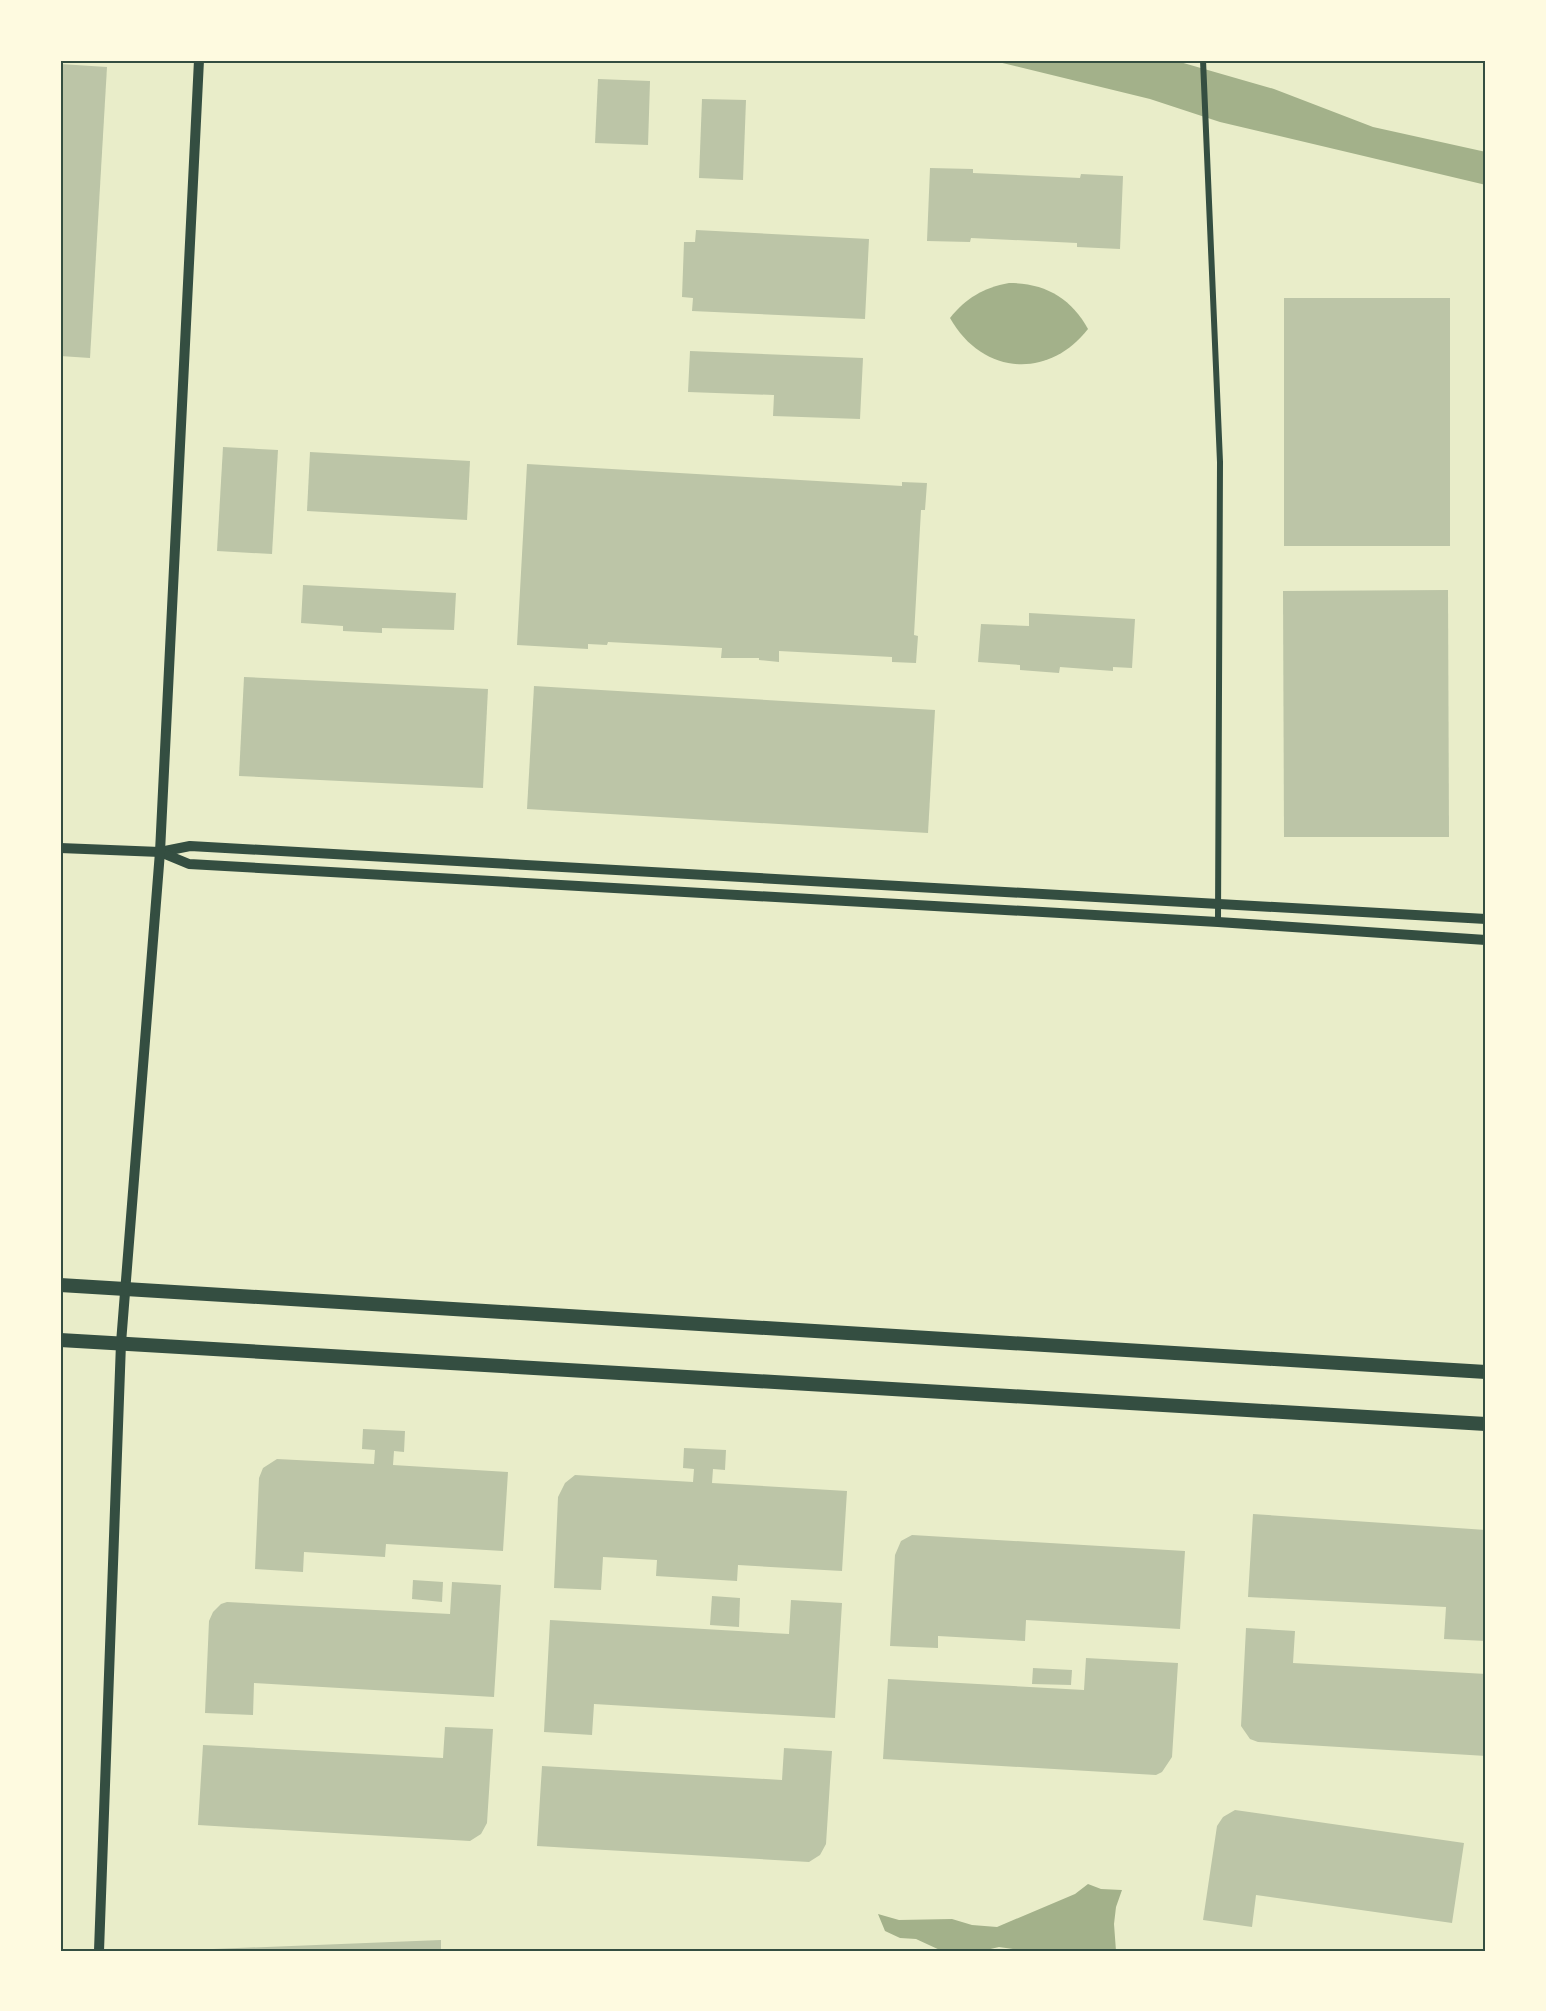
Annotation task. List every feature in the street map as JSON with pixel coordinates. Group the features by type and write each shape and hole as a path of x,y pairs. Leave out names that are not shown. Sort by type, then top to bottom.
{"main road":[{"path":"60,1285 1486,1372"},
{"path":"60,1340 1486,1424"}],"street":[{"path":"99,1951 121,1343 160,852 199,60"},
{"path":"1203,60 1220,462 1218,922"},
{"path":"60,848 160,852 190,846 1486,919"},
{"path":"160,852 189,864 1218,922 1486,940"}],"shaded area":[{"path":"990,60 1173,60 1274,89 1373,127 1486,152 1486,185 1220,122 1150,99"},
{"path":"1009,283 1034,286 1056,294 1074,309 1088,329 1072,346 1054,357 1035,363 1016,364 997,360 979,351 963,337 950,318 976,295"},
{"path":"1088,1884 1101,1889 1122,1890 1116,1907 1114,1924 1116,1951 1027,1951 999,1947 982,1951 942,1951 916,1939 900,1938 885,1931 878,1914 899,1920 952,1919 972,1925 997,1927 1075,1894"}],"building":[{"path":"60,64 107,67 90,358 60,356"},
{"path":"598,79 650,81 648,145 595,143"},
{"path":"702,99 746,100 743,180 699,178"},
{"path":"930,168 973,169 973,173 1080,178 1081,174 1123,176 1120,249 1077,247 1077,243 971,238 970,242 927,241"},
{"path":"696,230 869,239 865,319 692,311 693,298 682,297 684,242 695,242"},
{"path":"1284,298 1450,298 1450,546 1284,546"},
{"path":"690,351 863,358 860,419 773,416 774,395 688,392"},
{"path":"223,447 278,450 272,554 217,551"},
{"path":"310,452 470,461 467,520 307,511"},
{"path":"527,464 902,486 902,482 927,483 925,510 921,510 914,635 918,636 916,663 892,662 892,657 779,651 779,662 759,660 759,658 721,658 722,648 608,642 607,645 588,644 588,649 517,645"},
{"path":"303,585 456,593 454,630 382,628 382,633 343,631 343,626 301,623"},
{"path":"1448,590 1449,837 1284,837 1283,591"},
{"path":"1029,613 1135,619 1132,668 1113,667 1113,671 1060,667 1059,673 1020,670 1020,665 978,662 981,624 1029,626"},
{"path":"244,677 488,689 483,788 239,776"},
{"path":"534,686 935,710 928,833 527,809"},
{"path":"363,1429 405,1431 404,1452 394,1451 393,1465 508,1472 503,1551 386,1544 385,1557 304,1552 303,1572 255,1569 259,1478 263,1468 277,1459 374,1464 375,1450 362,1449"},
{"path":"684,1448 726,1450 725,1470 713,1469 712,1483 847,1491 842,1571 738,1565 737,1581 656,1576 657,1560 603,1557 601,1590 554,1588 558,1497 565,1483 575,1475 693,1482 694,1469 683,1468"},
{"path":"1253,1514 1486,1530 1486,1641 1444,1639 1446,1607 1248,1597"},
{"path":"912,1535 1185,1551 1180,1629 1026,1620 1025,1641 938,1636 938,1648 890,1646 895,1555 901,1541"},
{"path":"413,1580 443,1582 442,1602 412,1599"},
{"path":"452,1582 501,1585 494,1697 254,1683 253,1715 205,1713 209,1621 213,1612 221,1604 227,1602 450,1614"},
{"path":"712,1596 740,1598 739,1627 710,1625"},
{"path":"791,1600 842,1603 835,1718 594,1704 592,1735 544,1732 550,1620 789,1634"},
{"path":"1246,1628 1295,1631 1293,1663 1486,1674 1486,1756 1258,1742 1250,1739 1241,1726"},
{"path":"1086,1658 1178,1663 1172,1757 1162,1772 1156,1775 883,1759 888,1679 1084,1690"},
{"path":"1033,1668 1072,1670 1071,1685 1032,1684"},
{"path":"445,1727 493,1729 487,1823 481,1834 470,1841 198,1825 203,1745 443,1758"},
{"path":"784,1748 832,1751 826,1844 820,1855 809,1862 537,1846 542,1766 782,1780"},
{"path":"1235,1810 1464,1843 1452,1923 1256,1895 1252,1927 1203,1920 1217,1826 1223,1817"},
{"path":"441,1940 441,1951 208,1950 213,1949"}]}
